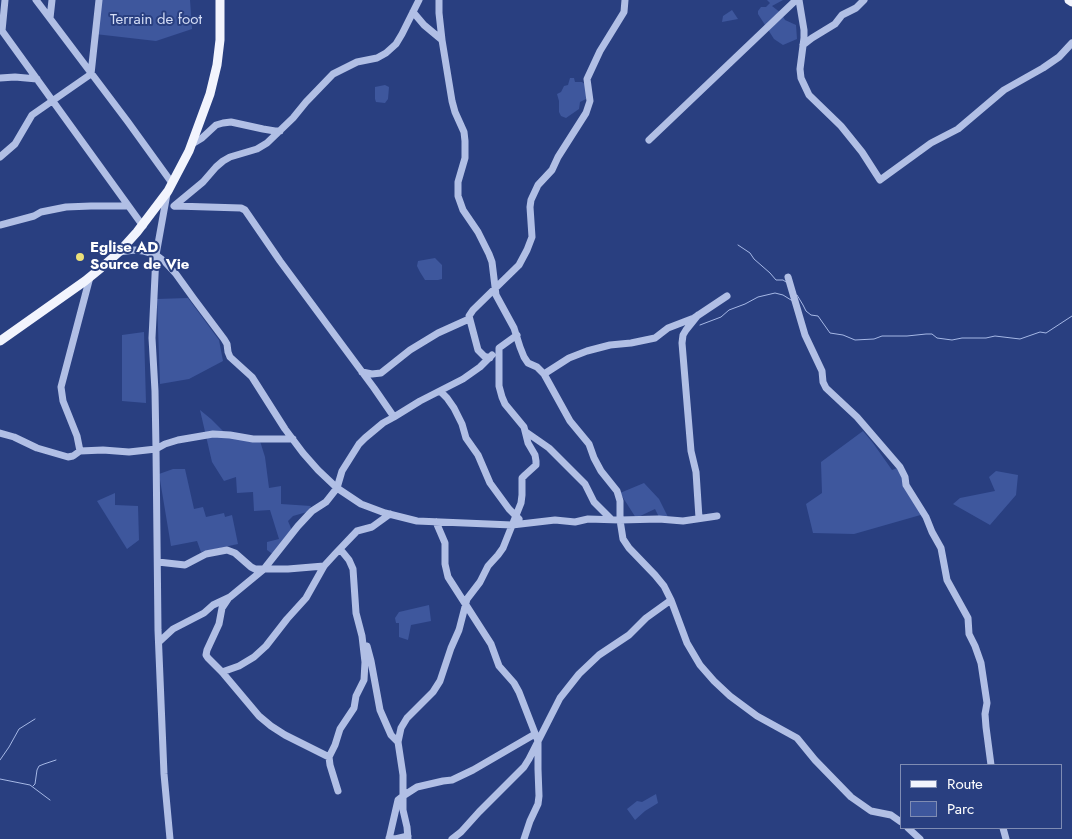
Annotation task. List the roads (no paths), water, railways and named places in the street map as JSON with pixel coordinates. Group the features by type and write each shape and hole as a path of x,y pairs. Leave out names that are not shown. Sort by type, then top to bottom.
{"main road":[{"path":"0,341 90,277 119,252 143,226 170,187 192,144 208,101 217,65 220,40 220,0"}],"street":[{"path":"5,0 1,29 143,226"},
{"path":"36,0 128,122 170,187 156,256 152,338 155,391 159,642 164,774 170,839"},
{"path":"50,18 52,0"},
{"path":"0,157 15,144 32,115 91,74 99,0"},
{"path":"394,417 245,210 241,208 172,206 203,182 223,161 262,147 272,140 333,74 357,62 377,58 391,50 402,34 419,0"},
{"path":"439,0 438,12 452,101 464,132 465,141 465,158 458,182 458,196 489,254 499,301 512,323 524,357 528,363 537,367 544,374 570,421 589,444 601,471 617,491 620,500 620,520 623,539 655,575 671,600 687,643 700,665 714,681 730,696 757,716 796,738 851,797 871,811 891,815 900,821"},
{"path":"490,358 480,354 478,350 469,316 519,265 528,250 532,237 531,200 540,182 552,170 558,157 586,113 590,101 587,79 600,51 624,12 625,0"},
{"path":"797,0 804,30 801,78 809,95 841,126 862,152 880,180 931,143 958,129 1004,90 1059,57 1072,43"},
{"path":"649,140 797,0"},
{"path":"803,45 836,24 842,15 856,8 864,0"},
{"path":"413,12 424,25 442,40"},
{"path":"0,78 15,76 37,79"},
{"path":"192,144 202,138 216,125 223,123 231,122 280,131"},
{"path":"0,225 34,216 41,212 66,207 128,206"},
{"path":"119,252 143,251 164,261 176,274 224,339 230,357 252,377 292,440 318,470 337,488 361,504 413,520 512,525 552,520 575,522 588,519 683,521 716,516"},
{"path":"80,451 76,431 63,401 61,386 90,277"},
{"path":"788,277 805,335 822,371 823,382 826,388 857,417 900,468 906,485 926,517 941,548 947,580 968,618 969,634 981,663 987,703 985,714 991,764"},
{"path":"544,374 575,355 610,345 654,338 668,328 698,315 727,296"},
{"path":"698,315 683,335 682,343 699,518"},
{"path":"362,372 380,373 438,333 469,319"},
{"path":"159,642 173,629 230,597 264,569 298,526 315,509 326,502 337,488 342,471 365,438 420,401 463,379 490,358 506,342 517,335"},
{"path":"499,348 500,392 505,404 526,432 528,442 535,455 536,465 522,478 522,495 503,548 488,566 465,604 459,630 440,681 433,692 407,718 402,728 398,742 403,775 403,796 404,810 408,838 389,838 398,800 403,796 417,787 452,780 473,770 534,734"},
{"path":"440,391 454,408 466,438 478,455 490,483 509,510 524,524"},
{"path":"526,432 549,448 585,484 594,502 611,519"},
{"path":"0,433 14,437 37,448 68,457 80,451 129,452 156,449 178,440 213,434 253,439 292,440"},
{"path":"222,672 239,666 254,657 266,646 306,598 324,566 358,531 375,526 390,514"},
{"path":"436,522 445,543 445,564 448,577 491,644 499,666 514,683 519,692 538,741 540,796 524,839"},
{"path":"338,791 329,758 338,732 354,708 356,696 364,680 365,662 362,636 356,613 353,569 349,560 340,549"},
{"path":"158,562 185,565 206,554 227,550 235,553 251,567 288,569 324,566"},
{"path":"230,597 222,608 219,624 206,653 208,658 259,716 271,726 329,758"},
{"path":"452,839 462,832 479,812 517,775 529,759 560,698 594,658 630,635 646,618 671,600"},
{"path":"362,636 368,648 380,710 391,735 398,742"},
{"path":"909,829 920,839"}],"waterway":[{"path":"738,245 750,253 776,280 786,282"},
{"path":"700,325 721,317 729,310 758,297 775,293 793,301"},
{"path":"797,295 806,311 811,315 818,316 830,333 843,335 855,340 874,339 882,336 926,334 952,340 995,336 1020,339 1040,332 1046,333 1072,316"},
{"path":"0,760 19,729 35,719"},
{"path":"33,786 39,766 56,760"},
{"path":"0,779 30,785 50,800"}],"place":[{"name":"Eglise AD Source de Vie","path":"80,257"}],"park label":[{"name":"Terrain de foot","path":"156,20"}]}
